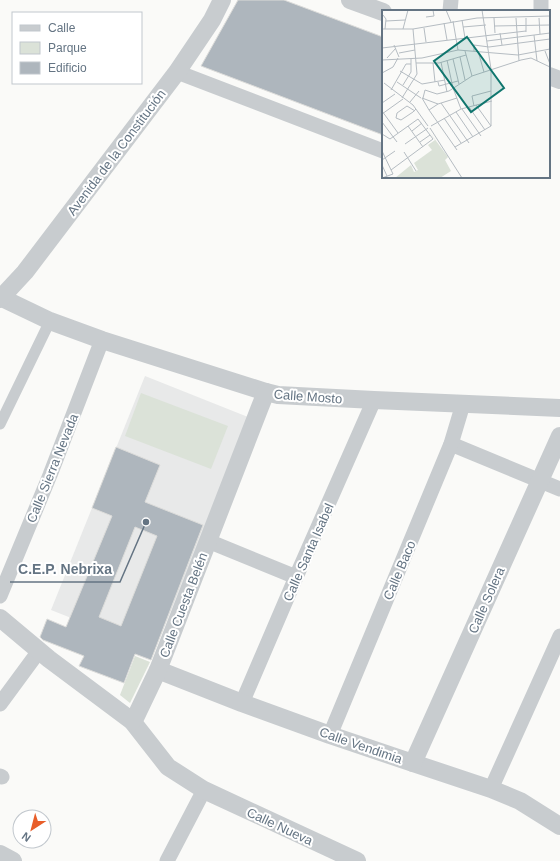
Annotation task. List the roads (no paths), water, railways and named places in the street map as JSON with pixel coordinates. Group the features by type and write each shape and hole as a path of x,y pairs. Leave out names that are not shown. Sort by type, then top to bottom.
{"street":[{"name":"Avenida de la Constitución","path":"0,298 25,272 177,72 212,20 222,0"},
{"path":"350,0 382,12"},
{"path":"540,10 541,0"},
{"path":"177,72 382,151"},
{"path":"550,76 560,80"},
{"name":"Calle Mosto","path":"0,298 50,321 102,340 278,395 560,408"},
{"path":"0,424 50,321"},
{"name":"Calle Sierra Nevada","path":"0,596 50,475 102,340"},
{"name":"Calle Cuesta Belén","path":"132,721 136,716 158,670 266,392"},
{"name":"Calle Santa Isabel","path":"242,703 374,400"},
{"name":"Calle Baco","path":"330,735 451,444 463,404"},
{"name":"Calle Solera","path":"413,763 560,436"},
{"path":"451,444 560,489"},
{"path":"208,541 296,577"},
{"path":"0,618 39,651 132,721 168,767 204,790 167,861"},
{"path":"491,789 560,636"},
{"path":"0,704 39,651"},
{"name":"Calle Vendimia","path":"158,670 330,735 491,789 520,801 560,826"},
{"name":"Calle Nueva","path":"204,790 357,861"},
{"path":"0,854 13,861"}],"place":[{"name":"C.E.P. Nebrixa","path":"146,522"}]}
